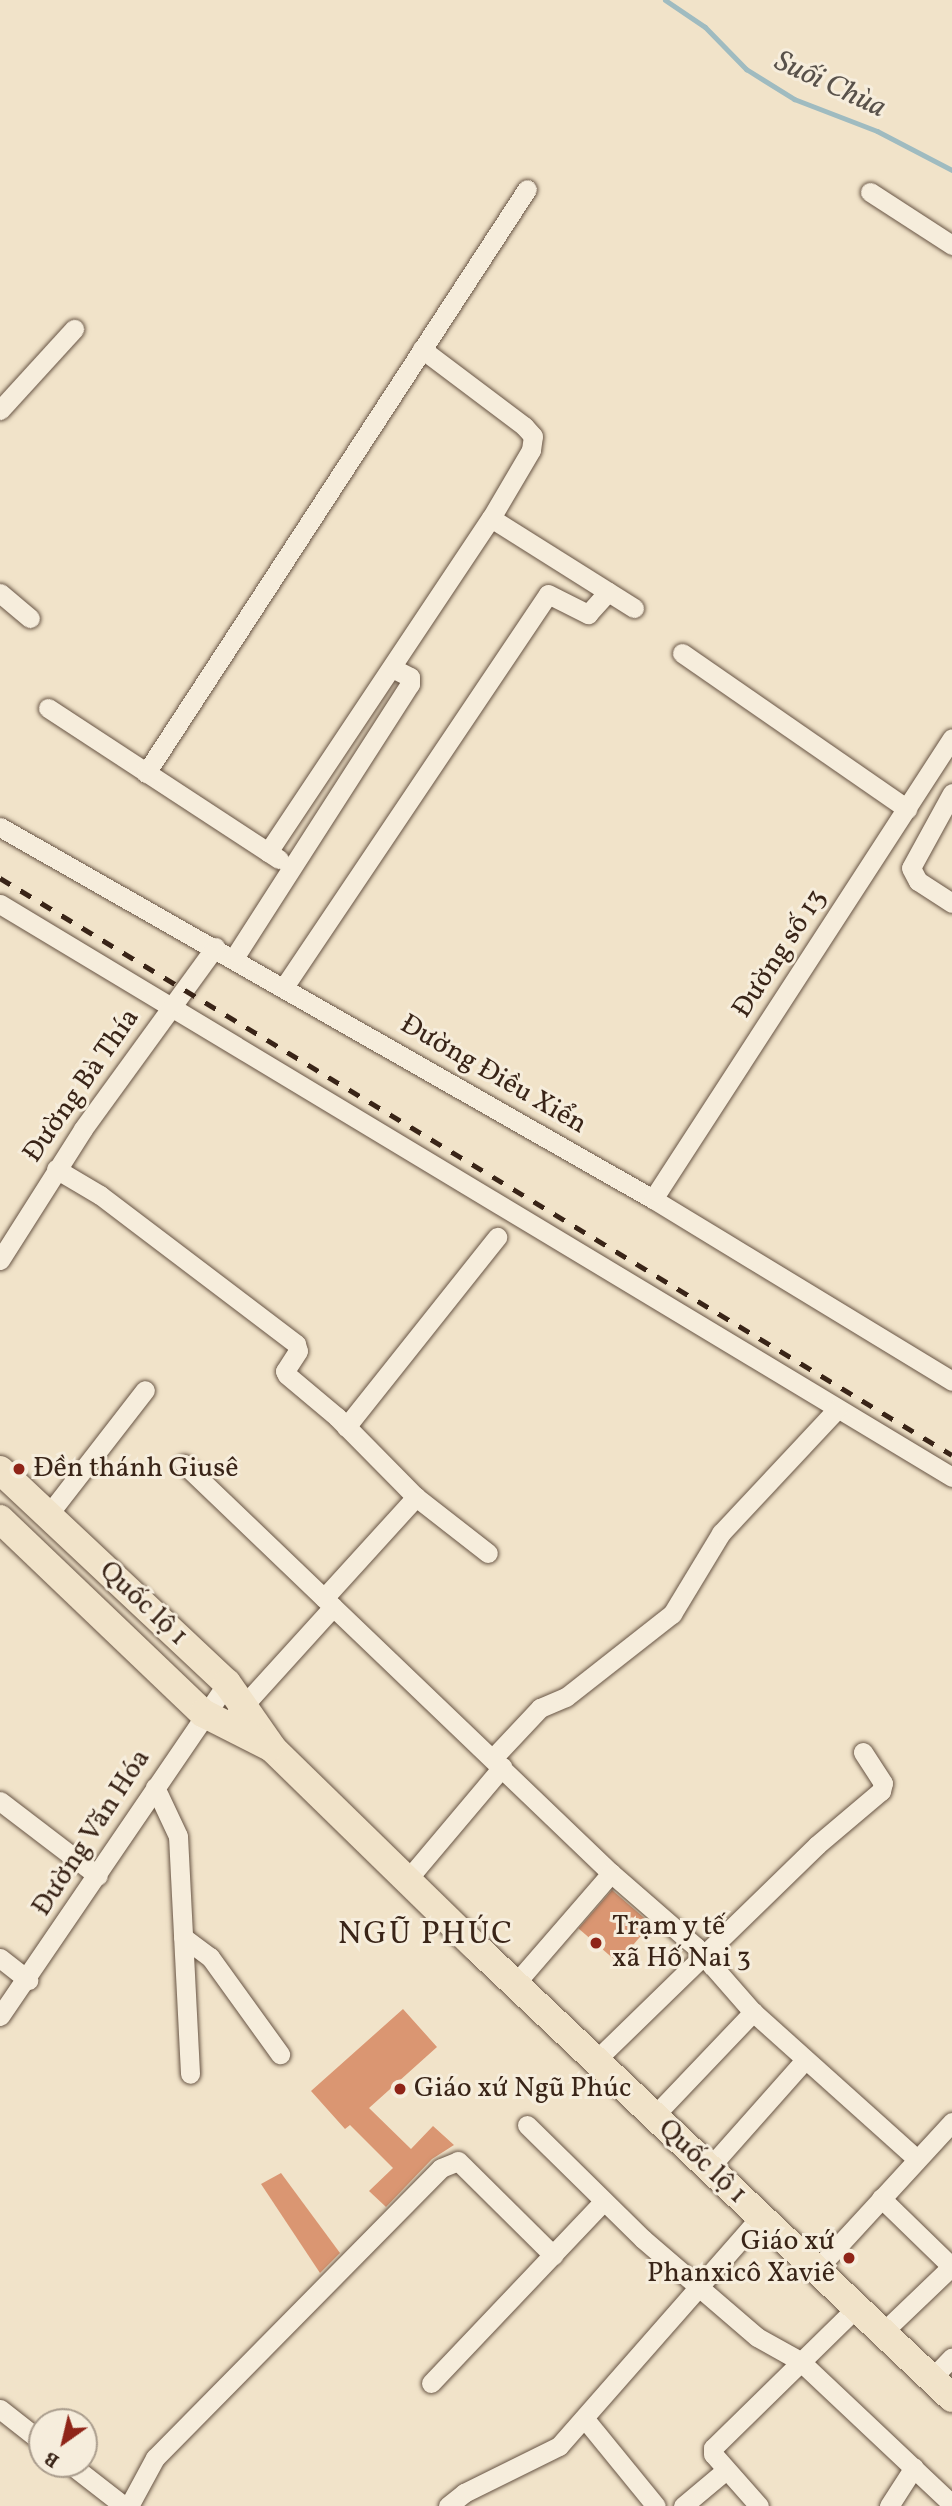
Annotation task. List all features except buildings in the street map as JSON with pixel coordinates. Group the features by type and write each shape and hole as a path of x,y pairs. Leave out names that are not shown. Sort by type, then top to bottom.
{"highway":[{"name":"Quốc lộ 1","path":"0,1470 227,1683 224,1715"},
{"name":"Quốc lộ 1","path":"0,1520 224,1715 273,1749 595,2061 952,2398"}],"street":[{"path":"146,773 527,189"},
{"path":"870,192 952,245"},
{"path":"0,410 74,329"},
{"path":"268,852 491,518 531,450 534,436 422,349"},
{"path":"491,518 634,608"},
{"path":"284,986 548,594 589,614 608,592"},
{"path":"0,593 30,618"},
{"path":"682,653 907,809"},
{"path":"234,958 410,684 410,677 392,668"},
{"path":"48,708 291,866"},
{"name":"Đường số 13","path":"653,1199 952,738"},
{"path":"952,793 911,868 918,881 952,903"},
{"name":"Đường Điều Xiển","path":"0,827 284,986 653,1199 952,1381"},
{"path":"0,904 952,1478"},
{"name":"Đường Bà Thía","path":"0,1260 56,1169 215,947"},
{"path":"56,1169 100,1195 296,1344 298,1351 287,1375 346,1427 416,1497 488,1553"},
{"path":"346,1427 498,1237"},
{"path":"48,1515 145,1390"},
{"path":"407,1880 540,1708 566,1697 672,1614 721,1534 837,1409"},
{"path":"184,1464 611,1873 704,1957 753,2012 917,2159"},
{"name":"Đường Văn Hóa","path":"0,2016 28,1980 155,1787 328,1603 416,1497"},
{"path":"595,2061 817,1845 881,1791 883,1783 863,1752"},
{"path":"155,1787 178,1836 190,2074"},
{"path":"0,1801 98,1876"},
{"path":"515,1984 611,1873"},
{"path":"183,1937 210,1957 280,2054"},
{"path":"0,1958 28,1980"},
{"path":"654,2116 753,2012"},
{"path":"709,2168 805,2060"},
{"path":"816,2270 952,2122"},
{"path":"527,2124 604,2201 700,2288 757,2337 800,2361 952,2504"},
{"path":"89,2478 126,2506 155,2458 441,2168 458,2161 553,2255"},
{"path":"881,2198 952,2267 882,2333"},
{"path":"431,2383 604,2201"},
{"path":"455,2504 559,2446 760,2217"},
{"path":"758,2506 726,2470 713,2448 856,2308"},
{"path":"931,2379 952,2357"},
{"path":"0,2409 28,2431"},
{"path":"585,2419 647,2503"},
{"path":"889,2506 914,2467"},
{"path":"683,2506 726,2470"}],"waterway":[{"name":"Suối Chùa","path":"665,0 705,27 746,69 794,99 877,131 952,170"}],"railway":[{"path":"0,878 952,1455"}],"place":[{"name":"Đền thánh Giusê","path":"19,1469"},
{"name":"Trạm y tế xã Hố Nai 3","path":"596,1943"},
{"name":"Giáo xứ Ngũ Phúc","path":"400,2089"},
{"name":"Giáo xứ Phanxicô Xaviê","path":"849,2258"}],"district":[{"name":"NGŨ PHÚC","path":"426,1935"}]}
